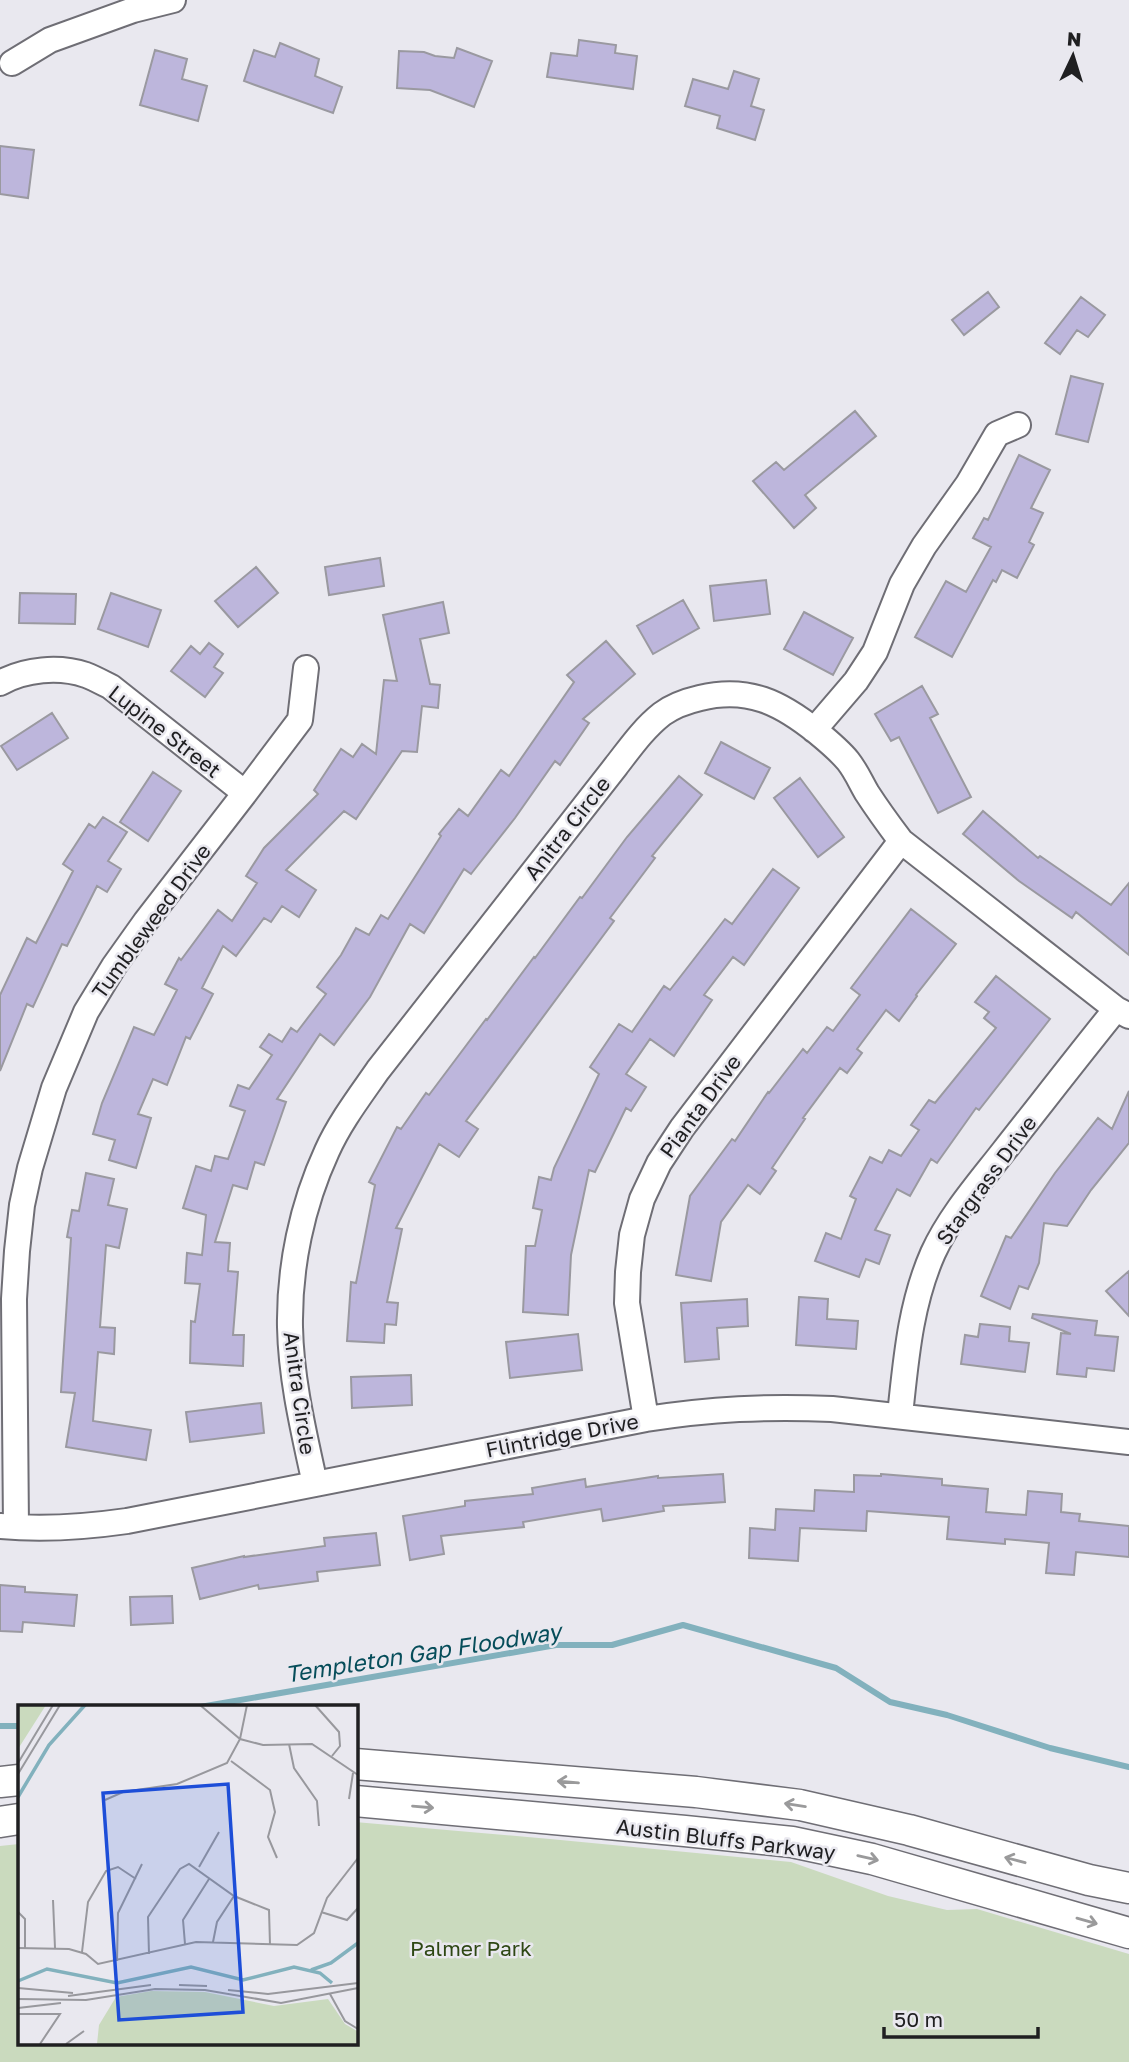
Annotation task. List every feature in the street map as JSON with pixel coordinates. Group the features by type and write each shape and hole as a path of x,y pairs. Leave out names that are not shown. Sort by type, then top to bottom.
{"main road":[{"name":"Austin Bluffs Parkway","path":"357,1764 696,1792 800,1805 909,1830 1089,1880 1129,1888"},
{"path":"0,1783 18,1780"},
{"name":"Austin Bluffs Parkway","path":"357,1801 792,1842 872,1859 1129,1933"},
{"path":"0,1822 18,1819"}],"street":[{"path":"12,63 50,40 133,10 173,0"},
{"path":"814,730 856,681 875,652 902,584 925,545 968,484 997,434 1018,425"},
{"name":"Tumbleweed Drive","path":"8,1527 17,1251 22,1205 40,1132 68,1052 93,1000 146,921 300,720 306,668"},
{"name":"Lupine Street","path":"0,683 34,671 60,670 86,675 111,687 246,793"},
{"name":"Anitra Circle","path":"314,1484 293,1366 291,1293 295,1253 314,1183 327,1150 378,1070 615,766 643,732 664,713 685,702 731,693 756,696 795,714 832,744 850,763 882,817 901,841 1122,1012"},
{"name":"Pianta Drive","path":"646,1419 627,1303 632,1235 642,1199 659,1163 682,1128 901,841"},
{"name":"Stargrass Drive","path":"900,1415 913,1312 933,1253 944,1231 974,1190 1122,1012"},
{"name":"Flintridge Drive","path":"8,1527 75,1527 114,1523 646,1419 706,1410 761,1407 832,1409 1129,1443"}],"green space":[{"name":"Palmer Park","path":"357,1822 791,1862 888,1896 947,1910 977,1909 1129,1954 1129,2062 0,2062 0,1846 18,1844 18,2044 357,2044"}],"building":[{"path":"579,40 616,45 615,53 637,56 633,89 547,77 551,53 577,56"},
{"path":"280,43 319,59 315,76 342,87 333,113 244,81 254,50 275,57"},
{"path":"457,48 492,61 474,107 430,90 397,88 399,51 424,52 454,58"},
{"path":"155,50 187,59 182,79 207,86 198,121 140,105"},
{"path":"734,71 759,79 751,106 764,110 755,140 717,128 720,116 685,106 693,79 728,89"},
{"path":"0,146 34,150 28,198 0,194"},
{"path":"988,292 999,307 964,335 952,320"},
{"path":"1081,297 1105,315 1088,337 1077,330 1060,354 1045,343"},
{"path":"1071,376 1103,384 1088,442 1056,434"},
{"path":"855,411 876,436 805,495 816,508 794,528 753,481 776,462 784,470"},
{"path":"1019,455 1050,470 1031,508 1043,513 1029,542 1034,545 1017,578 1002,570 996,582 993,580 952,657 915,637 946,581 966,592 991,547 973,538 984,518 988,520"},
{"path":"380,558 384,586 329,595 325,567"},
{"path":"256,567 278,593 238,627 215,601"},
{"path":"766,580 770,614 714,621 710,586"},
{"path":"20,593 76,594 75,624 19,623"},
{"path":"111,593 161,610 148,647 98,629"},
{"path":"683,600 699,628 653,654 637,626"},
{"path":"443,602 449,633 420,639 430,684 440,685 438,708 422,706 417,752 402,751 356,819 344,811 286,870 316,890 299,917 282,906 271,922 264,918 236,956 223,946 202,988 213,994 190,1039 186,1037 167,1085 153,1079 138,1114 151,1118 136,1168 109,1160 115,1140 93,1134 102,1103 134,1027 154,1035 177,990 165,984 179,958 181,960 218,910 232,921 257,883 246,876 264,848 318,794 314,790 341,749 353,757 362,744 376,754 384,680 397,681 383,615"},
{"path":"804,612 853,638 833,675 784,649"},
{"path":"606,641 635,674 583,719 589,723 560,765 555,761 471,874 464,869 424,933 410,924 370,997 334,1045 320,1034 277,1099 286,1102 264,1165 255,1162 247,1189 233,1185 215,1242 230,1243 228,1271 238,1272 233,1335 244,1335 243,1366 190,1363 191,1321 195,1322 200,1284 185,1283 187,1253 202,1255 206,1215 183,1208 196,1166 211,1171 215,1156 228,1159 245,1111 230,1106 238,1085 249,1089 272,1055 260,1047 269,1034 282,1042 291,1028 297,1032 326,994 317,987 341,955 356,928 369,935 381,915 388,919 441,836 439,834 459,809 468,816 501,770 509,776 574,682 567,675"},
{"path":"209,643 223,654 214,667 223,673 205,697 171,671 191,646 200,654"},
{"path":"922,686 938,714 930,718 971,797 938,813 899,737 891,741 875,714"},
{"path":"52,713 68,738 17,770 1,746"},
{"path":"721,742 770,768 754,799 705,773"},
{"path":"153,772 181,791 148,841 120,822"},
{"path":"679,776 702,795 652,856 655,858 610,918 614,921 466,1121 478,1129 459,1157 439,1144 396,1228 402,1229 387,1302 398,1303 396,1325 385,1324 384,1343 347,1341 351,1282 356,1283 375,1185 369,1182 397,1127 401,1129 426,1093 429,1095 627,837"},
{"path":"800,778 844,837 818,857 774,798"},
{"path":"983,811 1038,858 1040,856 1111,905 1129,883 1129,955 1076,912 1072,918 1019,881 963,834"},
{"path":"103,817 127,832 108,861 121,869 107,892 97,886 67,946 62,944 33,1007 27,1004 0,1071 0,995 27,938 36,943 73,871 63,864 89,824 95,828"},
{"path":"773,869 799,888 744,965 733,957 704,995 712,1000 674,1056 650,1039 626,1074 646,1087 631,1111 626,1108 595,1172 589,1170 571,1255 568,1315 523,1312 526,1246 535,1246 542,1210 533,1208 539,1177 551,1180 554,1168 599,1074 590,1067 619,1024 632,1032 664,986 670,990 725,919 732,924"},
{"path":"911,909 956,944 899,1021 886,1010 857,1049 862,1053 847,1073 840,1068 803,1118 805,1119 772,1168 776,1171 760,1194 748,1185 721,1222 711,1281 676,1275 690,1196 732,1139 735,1141 768,1092 803,1049 807,1053 827,1027 833,1031 860,995 851,988"},
{"path":"996,976 1050,1019 979,1110 976,1108 937,1163 931,1159 910,1196 897,1189 875,1230 890,1235 879,1264 866,1259 859,1277 815,1261 826,1233 841,1239 856,1199 850,1196 870,1157 882,1163 889,1150 901,1156 919,1130 911,1125 929,1100 935,1103 996,1028 984,1018 989,1012 975,1002"},
{"path":"1129,1091 1129,1143 1091,1190 1067,1226 1044,1223 1039,1263 1028,1289 1019,1286 1010,1309 981,1296 1006,1236 1011,1238 1055,1173 1098,1118 1112,1129"},
{"path":"86,1173 114,1179 108,1205 127,1209 119,1248 106,1245 100,1327 115,1328 114,1354 98,1352 93,1421 151,1430 146,1460 66,1447 75,1393 61,1392 71,1238 67,1237 72,1210 79,1211"},
{"path":"1129,1271 1129,1316 1106,1291"},
{"path":"799,1297 828,1299 827,1319 858,1321 856,1349 796,1345"},
{"path":"747,1299 748,1326 717,1328 719,1359 685,1362 681,1303"},
{"path":"1033,1314 1097,1321 1095,1335 1118,1337 1114,1371 1087,1368 1086,1377 1057,1374 1061,1333 1071,1334 1032,1318"},
{"path":"980,1324 1010,1327 1009,1341 1029,1343 1025,1372 961,1364 965,1335 978,1337"},
{"path":"578,1334 582,1370 510,1378 506,1342"},
{"path":"411,1375 412,1405 352,1408 351,1377"},
{"path":"261,1403 264,1433 190,1442 186,1412"},
{"path":"723,1474 725,1502 663,1506 664,1511 603,1521 601,1509 523,1522 524,1527 441,1536 444,1554 410,1560 403,1516 465,1506 465,1501 533,1494 532,1488 585,1479 586,1487 658,1476"},
{"path":"881,1474 942,1479 942,1485 988,1489 986,1512 1026,1515 1028,1491 1062,1494 1061,1512 1080,1514 1079,1521 1129,1526 1129,1557 1076,1552 1074,1575 1046,1573 1049,1543 1005,1539 1005,1544 947,1539 949,1517 867,1511 866,1531 800,1528 798,1561 749,1558 750,1528 775,1530 776,1509 814,1511 815,1490 854,1492 854,1475"},
{"path":"376,1533 380,1565 317,1572 318,1581 259,1589 258,1585 200,1599 192,1568 244,1556 325,1546 324,1538"},
{"path":"0,1585 25,1587 25,1592 77,1595 74,1626 23,1622 22,1632 0,1631"},
{"path":"172,1596 173,1623 131,1625 130,1597"}],"waterway":[{"name":"Templeton Gap Floodway","path":"211,1705 556,1645 612,1645 683,1625 836,1668 890,1702 947,1715 1050,1748 1129,1767"},
{"name":"Templeton Gap Floodway","path":"0,1726 18,1726"}]}
